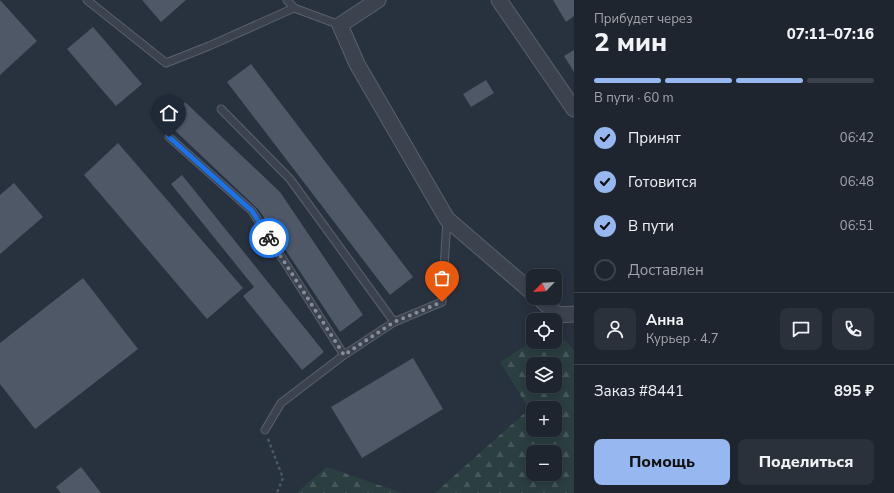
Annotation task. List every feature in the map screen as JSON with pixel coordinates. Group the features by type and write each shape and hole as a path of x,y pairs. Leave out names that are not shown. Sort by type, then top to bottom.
{"street":[{"path":"378,0 340,25 357,64 447,219 526,287"},
{"path":"499,0 574,109"},
{"path":"547,305 558,315 574,314"}],"lane":[{"path":"87,0 166,62 209,46 294,8"},
{"path":"287,0 294,8 340,25"},
{"path":"221,109 290,179 394,322"},
{"path":"169,137 252,211 344,355"},
{"path":"265,430 281,403 344,355 394,322 442,302 447,219"}],"path":[{"path":"265,430 283,478 277,493"}],"green space":[{"path":"562,338 574,350 574,493 435,493 526,412 526,437 562,437 562,401 526,401 526,404 500,362 526,345 526,349 562,349"},
{"path":"327,467 402,493 296,493"}],"building":[{"path":"0,0 37,41 0,75"},
{"path":"142,0 186,0 161,22"},
{"path":"553,0 574,0 574,16 566,22"},
{"path":"93,27 142,84 116,106 67,49"},
{"path":"574,50 574,72 564,56"},
{"path":"251,64 413,277 390,295 227,82"},
{"path":"486,80 494,93 471,107 463,94"},
{"path":"185,102 280,192 363,315 340,332 259,210 167,123"},
{"path":"118,143 243,288 207,319 84,175"},
{"path":"182,175 324,352 302,370 243,296 254,287 171,184"},
{"path":"14,183 43,217 0,254 0,195"},
{"path":"83,278 138,349 35,429 0,384 0,343"},
{"path":"413,358 443,409 362,458 331,407"},
{"path":"81,467 101,493 61,493 56,487"}],"way so far":[{"path":"269,238 344,355 394,322 442,302"}],"route":[{"path":"169,137 252,211 269,238"}]}
